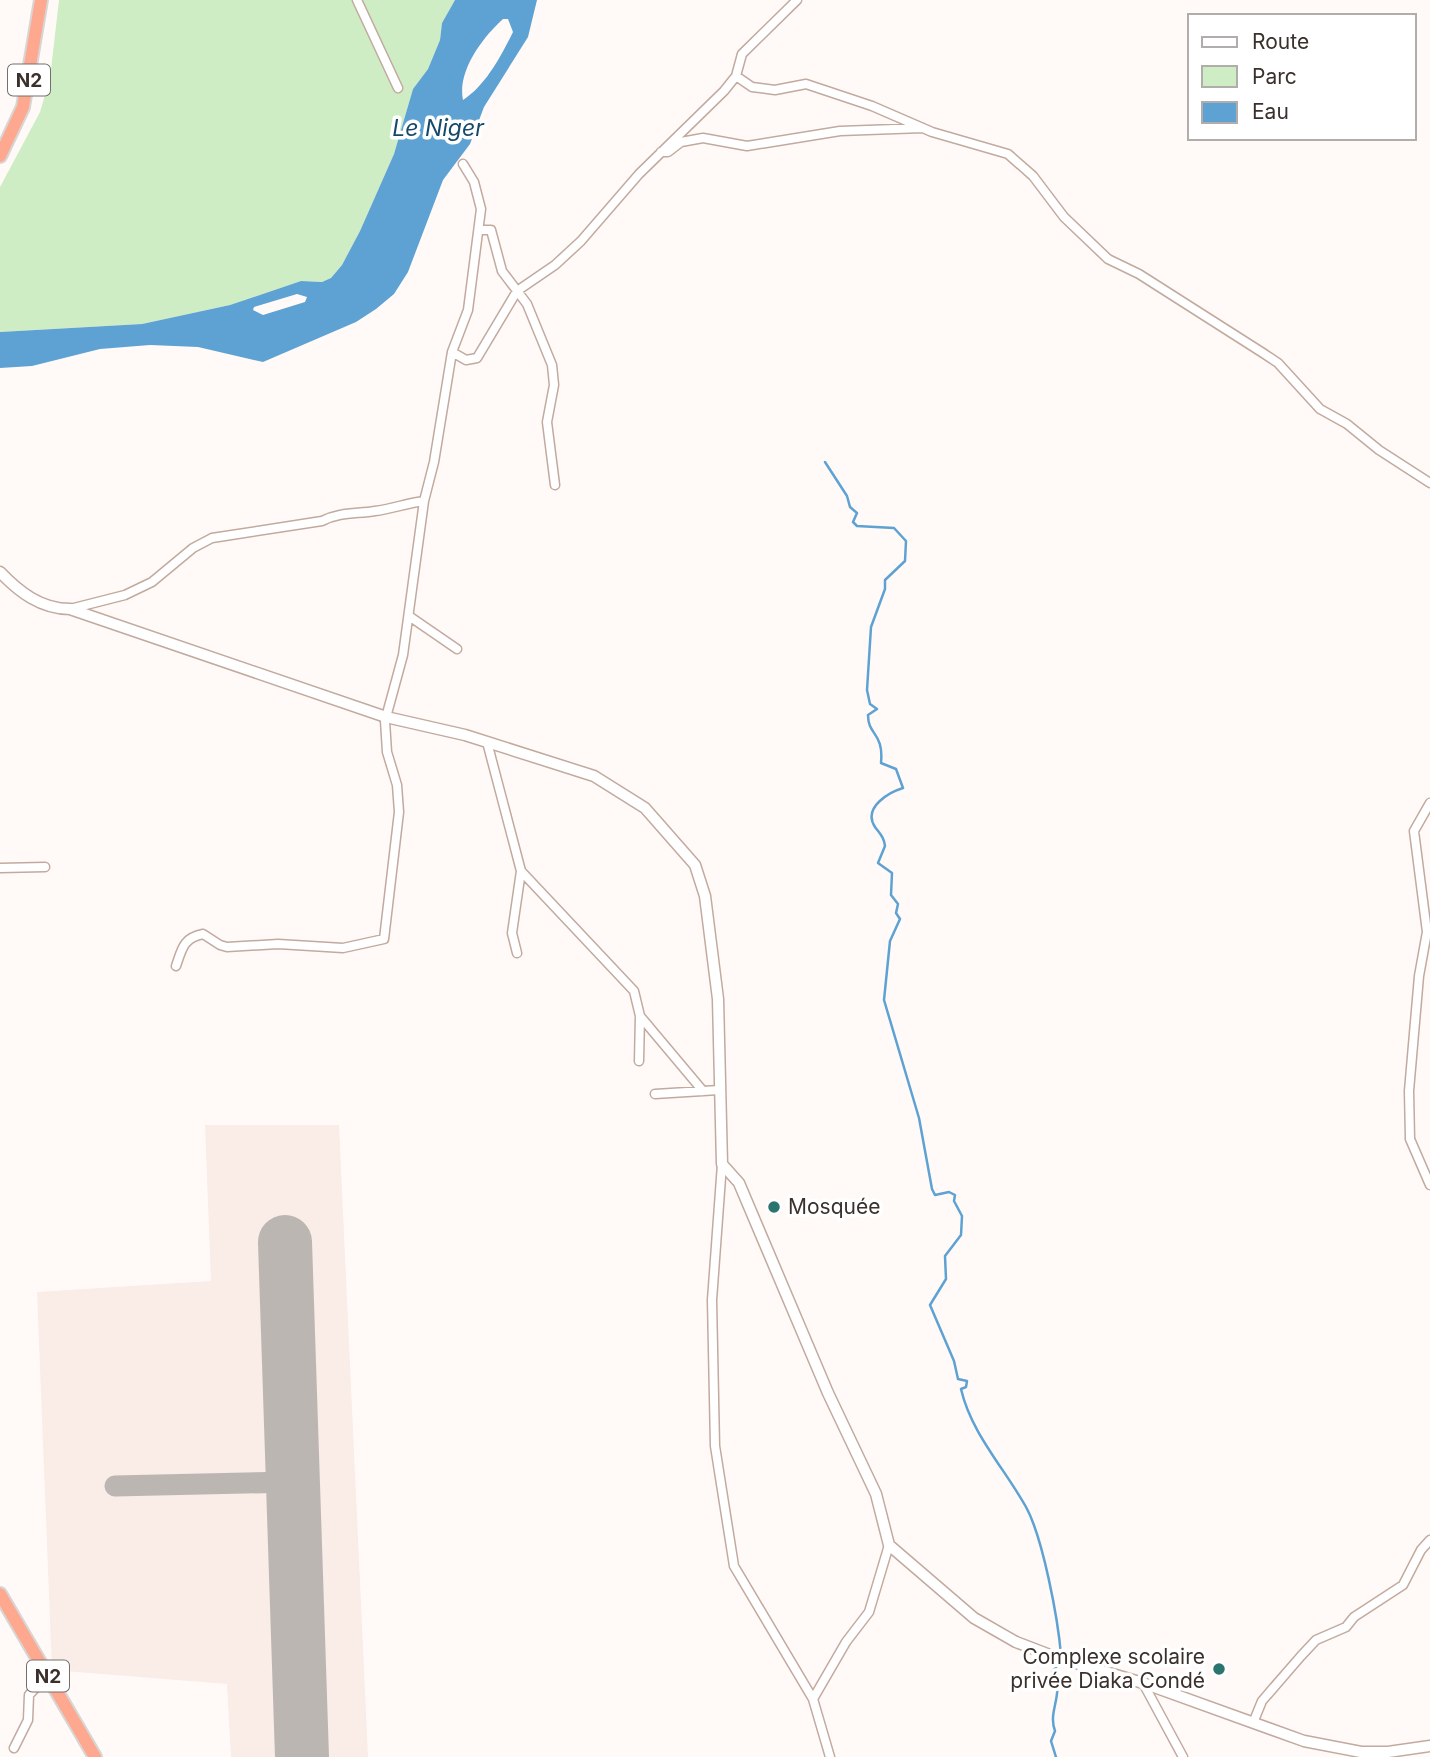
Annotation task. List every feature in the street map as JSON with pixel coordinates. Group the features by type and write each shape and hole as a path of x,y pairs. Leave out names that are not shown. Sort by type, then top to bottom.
{"highway":[{"name":"N2","path":"0,156 23,107 41,0"},
{"name":"N2","path":"0,1594 95,1757"}],"street":[{"path":"357,0 398,88"},
{"path":"452,352 466,360 477,358 517,291 555,265 581,241 660,152 724,91 736,76 742,54 797,0"},
{"path":"736,76 752,88 775,90 806,83 872,106 923,128 1008,154 1032,176 1064,217 1108,259 1139,274 1264,353 1278,363 1320,409 1347,424 1379,450 1430,483"},
{"path":"660,152 668,152 681,142 702,138 747,146 840,131 923,128"},
{"path":"176,966 180,950 188,938 203,934 220,946 227,947 278,944 343,948 384,939 399,812 397,785 387,752 386,717 403,655 424,501 452,352 468,310 480,230 481,209 474,182 463,164"},
{"path":"480,230 491,230 502,271 527,304 552,365 554,385 547,422 555,485"},
{"path":"0,572 15,588 41,604 54,609 70,609 125,595 143,586 172,567 193,548 212,538 322,521 338,513 377,511 424,501"},
{"path":"70,609 201,657 386,717 487,742 594,776 645,808 695,865 713,937 718,999 722,1164 712,1300 715,1446 734,1566 813,1699 830,1757"},
{"path":"409,617 457,649"},
{"path":"487,742 520,871 512,933 517,953"},
{"path":"1430,803 1414,831 1427,932 1419,976 1409,1091 1410,1139 1430,1185"},
{"path":"0,868 14,870 45,867"},
{"path":"520,871 574,931 622,976 634,991 640,1016 639,1061"},
{"path":"640,1016 703,1091"},
{"path":"655,1094 719,1090"},
{"path":"722,1164 739,1183 828,1393 876,1494 889,1545 869,1612 846,1642 813,1699"},
{"path":"1253,1723 1262,1701 1316,1640 1346,1627 1354,1617 1403,1585 1421,1550 1430,1540"},
{"path":"889,1545 974,1618 1016,1642 1056,1657 1143,1683 1304,1741 1361,1752 1430,1746"},
{"path":"14,1748 28,1720 29,1695 47,1675"},
{"path":"1143,1683 1183,1757"}],"shaded area":[{"path":"205,1125 339,1125 368,1757 231,1757 227,1684 52,1670 37,1292 211,1281"}],"green space":[{"path":"59,0 455,0 442,23 440,40 428,69 413,89 394,154 360,231 342,265 331,278 322,282 301,281 230,305 142,324 0,332 0,187 40,112 50,78"}],"water":[{"name":"Le Niger","path":"455,0 537,0 528,37 484,107 470,144 443,180 408,272 394,294 376,309 356,322 263,362 198,347 150,345 100,349 32,366 0,368 0,332 142,324 230,305 301,281 322,282 331,278 342,265 360,231 394,154 413,89 428,69 440,40 442,23","holes":["503,19 508,19 513,32 503,51 486,78 463,100 464,78 473,55 495,26","297,294 307,297 305,302 263,315 253,310 254,307"]}],"waterway":[{"path":"825,462 847,496 850,507 857,513 853,522 857,526 894,528 906,541 905,561 885,580 885,589 871,627 867,690 870,704 877,709 868,715 870,727 880,745 881,763 896,769 903,788 885,797 872,813 872,820 885,846 878,863 892,873 891,895 898,904 896,913 900,919 890,941 884,1000 919,1118 932,1189 935,1195 949,1192 955,1195 954,1201 962,1216 961,1235 945,1256 946,1279 930,1305 954,1361 958,1379 967,1381 966,1387 961,1389 972,1421 1018,1493 1032,1521 1049,1579 1061,1655"},
{"path":"1056,1757 1051,1741 1055,1731 1053,1716 1057,1687 1052,1672 1061,1661"}],"taxiway":[{"path":"115,1486 293,1482"}],"runway":[{"path":"285,1242 302,1757"}],"place":[{"name":"Mosquée","path":"774,1207"},
{"name":"Complexe scolaire privée Diaka Condé","path":"1219,1669"}]}
